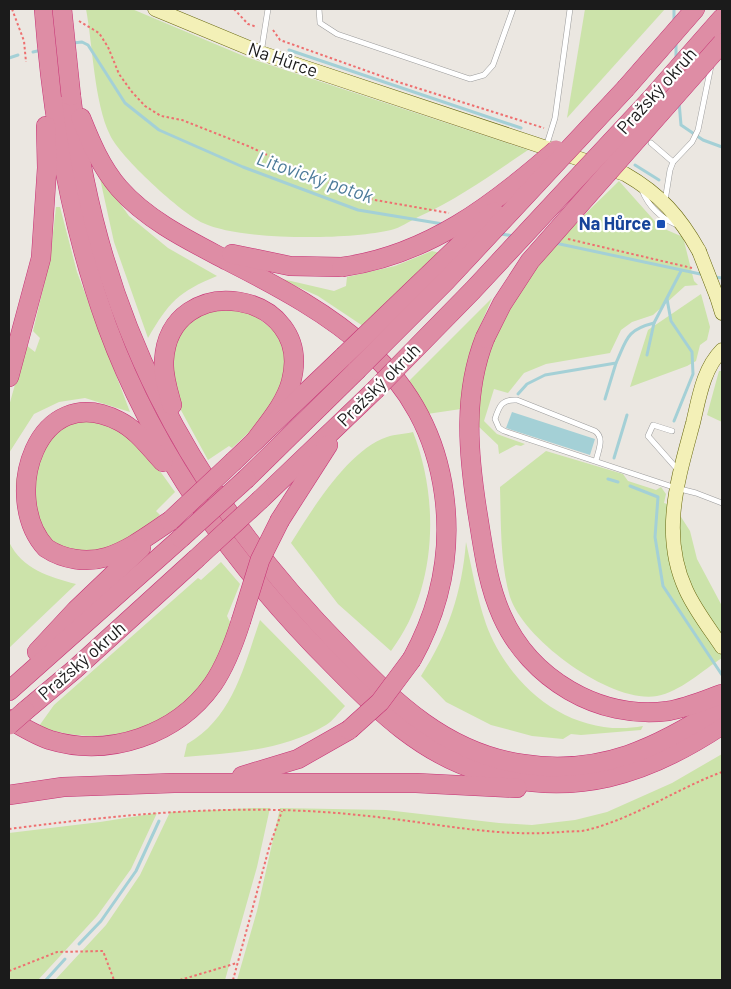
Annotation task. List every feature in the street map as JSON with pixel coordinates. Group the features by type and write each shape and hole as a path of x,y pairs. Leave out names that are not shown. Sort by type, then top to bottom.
{"highway":[{"path":"44,9 46,42 57,97 65,179 89,274 108,329 135,392 165,450 232,552 289,619 353,686 403,731 439,754 480,771 522,781 580,782"},
{"name":"Pražský okruh","path":"9,691 181,538 357,370 459,268 626,88 695,9"},
{"path":"9,377 34,288 42,250 47,168 70,14"},
{"name":"Pražský okruh","path":"9,725 75,669 196,559 375,390 569,189 722,18"},
{"path":"722,43 626,154 548,239 524,269 502,304 480,351 470,410 470,460 489,576 506,623 530,659 545,674 569,690 596,702 624,710 667,711 693,705 722,694"},
{"path":"194,243 275,264 306,268 342,267 398,254 451,230 500,197 544,155 626,88"},
{"path":"57,97 119,188 146,213 194,243 304,303 351,334 374,353 393,374 422,420 433,447 442,482 447,517 447,546 437,602 427,630 412,659 380,702 349,730 311,753 276,767 235,777 174,783"},
{"path":"57,97 83,175 96,231 112,285 132,338 186,450 249,543 317,622 409,713 437,734 462,747 489,757 525,765 559,767 594,764 629,756 655,745 722,706"},
{"path":"9,684 76,610 496,210 544,155"},
{"path":"186,450 167,390 164,369 165,352 169,338 182,319 200,306 222,300 245,302 268,313 285,331 293,353 294,368 288,390 255,441"},
{"path":"170,521 129,548 109,556 78,560 56,554 30,535 15,509 12,479 18,456 31,437 53,420 80,413 104,415 119,421 138,434 197,500"},
{"path":"9,719 50,740 78,745 122,743 150,735 186,712 205,694 226,662 260,560 280,520 350,413"},
{"path":"9,795 63,788 174,783 416,783 546,788 622,775 650,765 689,746 722,725"}],"main road":[{"name":"Na Hůrce","path":"155,9 260,53 544,155 625,174 665,202 688,230 699,251 722,313"},
{"path":"722,350 714,360 705,378 676,488 672,526 678,569 692,602 722,647"}],"lane":[{"path":"260,53 268,9"},
{"path":"319,9 320,23 337,34 470,79 484,75 493,65 513,9"},
{"path":"544,155 551,130 570,9"},
{"path":"665,202 673,162 692,142 698,130 712,63 722,48"},
{"path":"651,143 673,162"},
{"path":"640,183 646,200 662,218 688,230"},
{"path":"596,461 601,441 599,434 595,431 517,400 510,399 500,405 495,419 499,428 596,461 676,488 696,493 722,503"},
{"path":"672,431 652,425 648,436 680,472"}],"path":[{"path":"12,9 24,41 26,62"},
{"path":"234,9 248,24 257,27"},
{"path":"70,14 100,33 119,74 132,92 145,106 161,116 182,120 248,146 358,197 454,214"},
{"path":"273,27 280,40 398,82 551,130"},
{"path":"567,239 693,268"},
{"path":"9,829 116,815 202,810 282,811 385,817 495,833 534,834 586,830 636,813 702,779 722,772"},
{"path":"233,980 236,962 269,848 282,811"},
{"path":"9,971 56,952 103,951 114,980"},
{"path":"180,980 236,962"}],"green space":[{"path":"86,9 132,9 246,57 528,150 461,194 391,230 350,236 296,237 268,236 220,229 193,217 167,197 138,170 116,145 110,135 100,107"},
{"path":"585,9 665,9 567,118"},
{"path":"99,174 129,216 168,248 217,276 193,287 176,299 162,315 148,338 114,242"},
{"path":"619,181 660,227 683,237 694,281 698,285 685,286 653,315 632,322 621,330 610,353 546,364 524,373 508,393 494,389 484,421 497,434 525,444 521,446 516,445 499,454 498,445 478,426 481,390 489,353 502,318 530,272 567,232"},
{"path":"56,207 60,207 77,272 130,412 85,398 59,402 34,414 9,453 9,406 26,345 35,352 40,338 33,331 50,259"},
{"path":"432,251 444,254 366,328 318,296 278,278 334,291 346,286 347,277 395,266"},
{"path":"701,294 710,327 707,340 700,345 696,361 630,387 648,330"},
{"path":"492,298 472,345 461,409 427,414 408,382"},
{"path":"243,306 282,337 288,376 259,423 232,448 229,446 208,460 176,401 170,376 178,332 195,314"},
{"path":"719,371 722,371 722,422 707,415"},
{"path":"99,420 139,442 175,492 156,511 160,515 142,531 100,553 58,549 30,516 18,498 16,489 19,469 29,449 50,428"},
{"path":"413,432 422,459 427,487 430,516 429,544 425,573 418,601 406,627 391,651 338,604 291,543 332,482 358,454 387,437"},
{"path":"546,451 623,474 628,481 656,490 661,487 666,494 664,503 674,506 690,531 697,559 722,606 722,658 691,680 666,694 638,696 617,690 594,680 572,666 532,632 518,614 510,597 507,584 504,570 500,487"},
{"path":"9,542 21,559 29,565 46,575 76,584 9,648"},
{"path":"466,542 477,594 486,624 497,648 511,669 528,688 547,704 569,717 592,725 617,728 643,726 641,730 581,735 571,734 563,739 532,736 491,725 446,702 421,676 439,644 452,612 461,578"},
{"path":"221,562 240,584 227,616 232,626 214,666 190,697 172,712 152,723 131,731 85,736 62,733 39,726 54,705 198,578 201,580"},
{"path":"260,620 345,706 326,725 292,740 256,749 184,757 187,744 203,733 216,720 235,689"},
{"path":"722,754 722,980 237,980 257,911 280,808 386,810 532,825 575,820 607,812 672,783"},
{"path":"270,808 257,867 225,980 55,980 106,925 140,875 170,812"},
{"path":"157,813 131,869 97,916 38,980 9,980 9,833"}],"water":[{"path":"512,412 595,439 590,455 506,428"}],"waterway":[{"path":"674,9 674,21"},
{"name":"Litovický potok","path":"73,43 82,42 88,45 125,103 159,130 243,167 358,210 443,224"},
{"path":"676,42 676,58"},
{"name":"Litovický potok","path":"33,52 42,50"},
{"path":"289,50 521,128"},
{"name":"Litovický potok","path":"9,58 18,55"},
{"path":"679,102 681,125 703,140 722,147"},
{"path":"635,165 659,180"},
{"name":"Litovický potok","path":"501,234 514,236"},
{"name":"Litovický potok","path":"555,243 705,275"},
{"path":"647,355 654,323 681,271"},
{"name":"Litovický potok","path":"714,277 722,278"},
{"path":"667,299 671,321 692,352 693,374 674,421"},
{"path":"518,394 527,384 545,375 616,363 625,342 633,332 654,323"},
{"path":"605,399 616,363"},
{"path":"614,458 627,415"},
{"path":"608,479 618,482"},
{"path":"630,486 658,497 655,537 663,586 722,675"},
{"path":"79,944 101,921 136,871 159,821"},
{"path":"46,980 65,959"}],"place":[{"name":"Na Hůrce","path":"661,224"}]}
